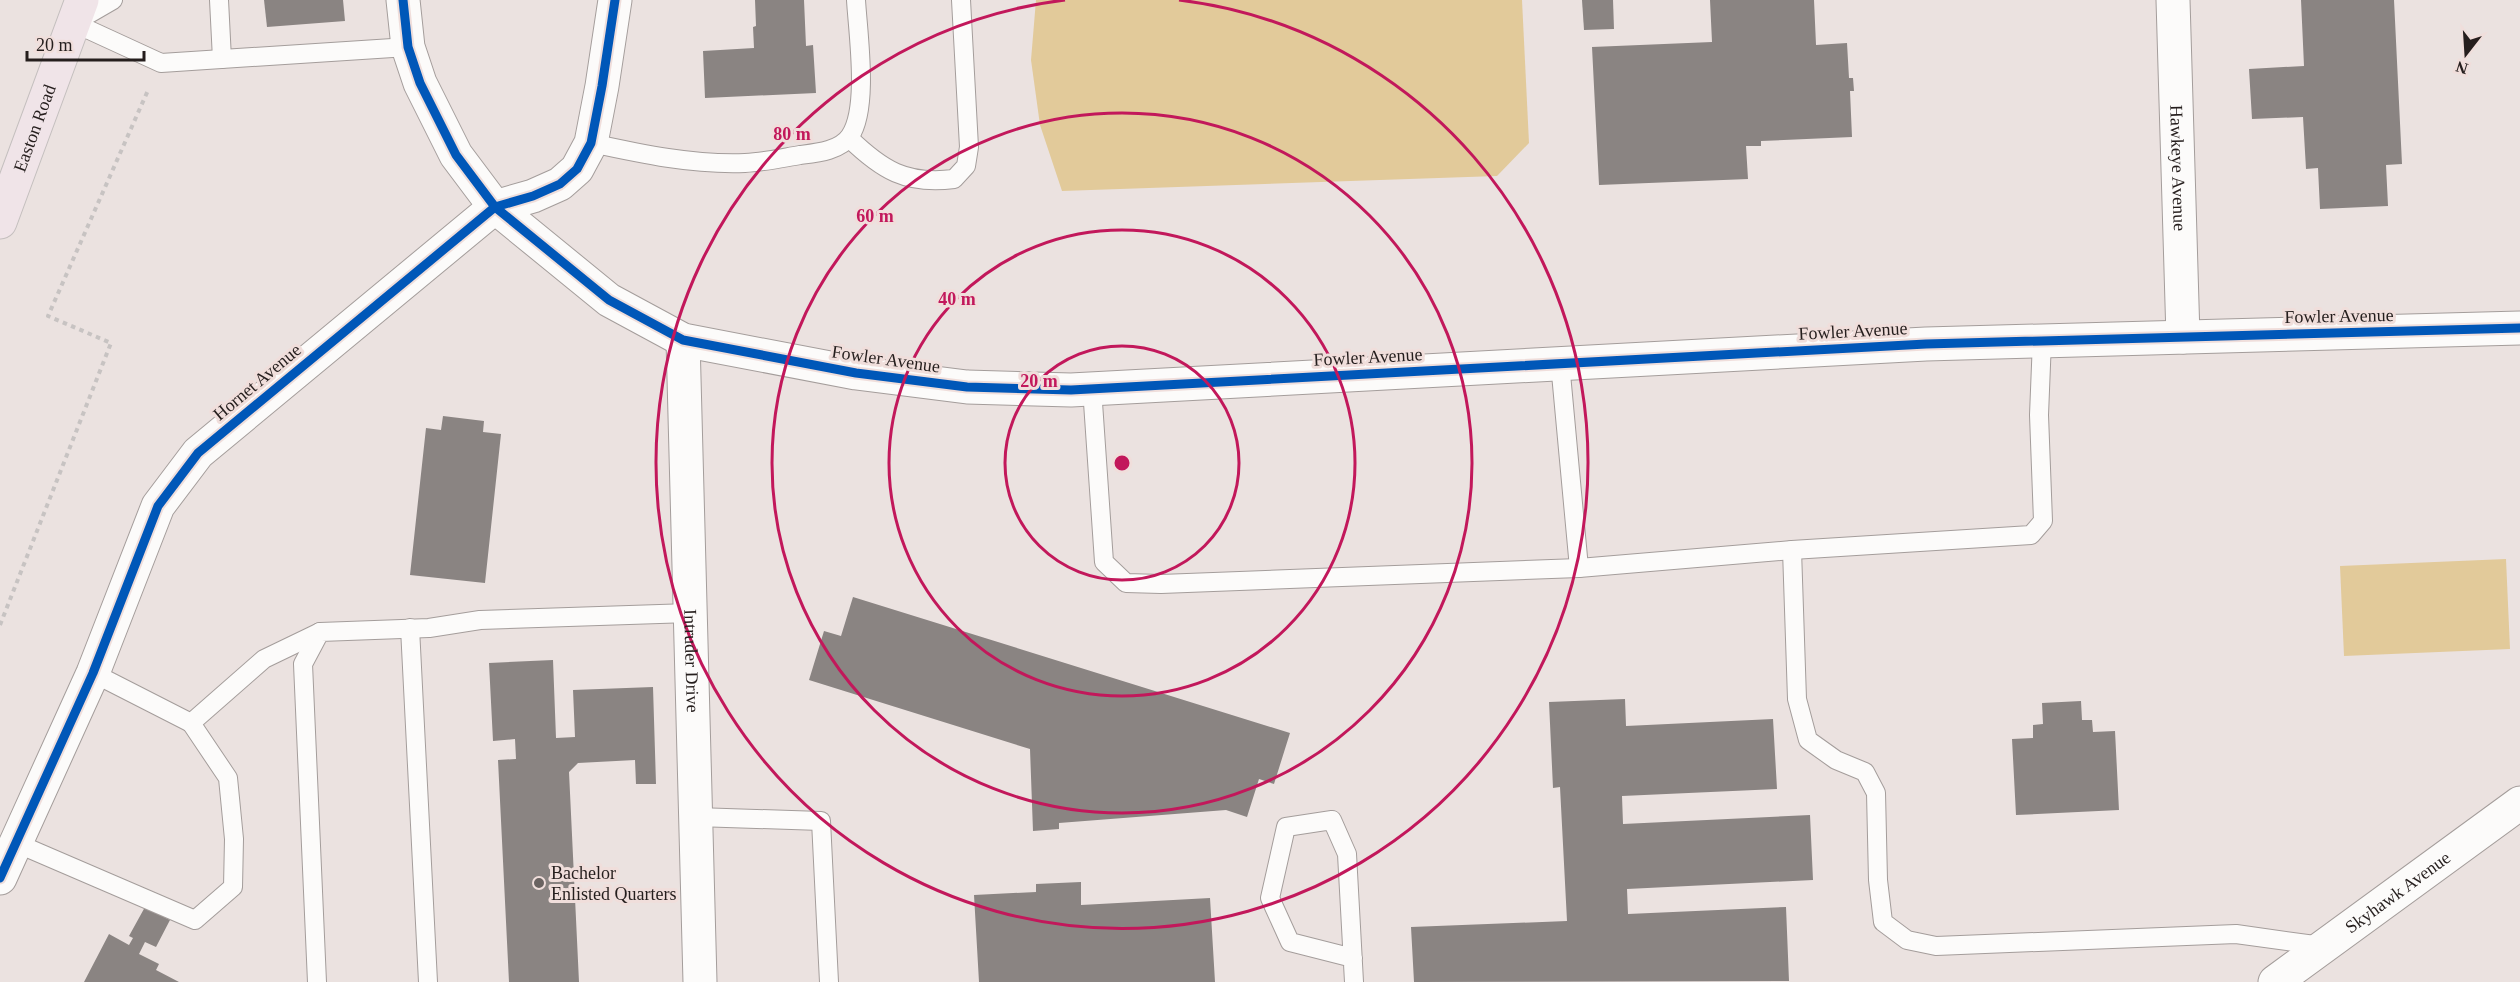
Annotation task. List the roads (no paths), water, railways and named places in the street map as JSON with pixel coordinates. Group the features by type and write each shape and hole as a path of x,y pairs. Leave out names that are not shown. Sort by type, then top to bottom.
{"highway":[{"name":"Easton Road","path":"0,222 78,11"}],"street":[{"name":"Fowler Avenue","path":"403,0 408,47 420,83 456,154 495,207 609,300 683,340 856,373 967,387 1092,388 1926,344 2520,328"},
{"name":"Hornet Avenue","path":"0,878 93,673 158,506 198,453 495,207 533,196 560,184 577,169 591,143 603,86 615,0"},
{"name":"Hawkeye Avenue","path":"2173,0 2183,337"},
{"name":"Intruder Drive","path":"683,340 700,982"},
{"name":"Skyhawk Avenue","path":"2275,982 2520,803"}],"lane":[{"path":"78,11 113,0"},
{"path":"219,0 222,59"},
{"path":"591,143 649,155 700,162 747,163 827,151 849,138 857,122 861,95 856,0"},
{"path":"849,138 875,163 903,176 934,182 954,179 966,166 969,147 961,0"},
{"path":"78,11 161,63 408,47"},
{"path":"1092,388 1096,476 1104,562 1126,583 1161,584 1579,568 1792,550 2031,535 2043,521 2039,415 2042,340"},
{"path":"1560,363 1579,568"},
{"path":"1792,550 1797,699 1808,740 1836,760 1865,772 1876,793 1878,880 1883,922 1907,940 1936,946 2236,934 2324,946"},
{"path":"191,723 264,659 320,632 410,628 480,620 690,613"},
{"path":"410,628 428,982"},
{"path":"317,982 303,664 320,632"},
{"path":"16,843 195,920 233,886 234,839 228,778 191,723 93,673"},
{"path":"696,817 821,821 829,982"},
{"path":"1353,958 1290,942 1270,898 1286,827 1332,820 1347,854 1353,958 1354,982"}],"place":[{"name":"Bachelor Enlisted Quarters","path":"539,883"}]}
